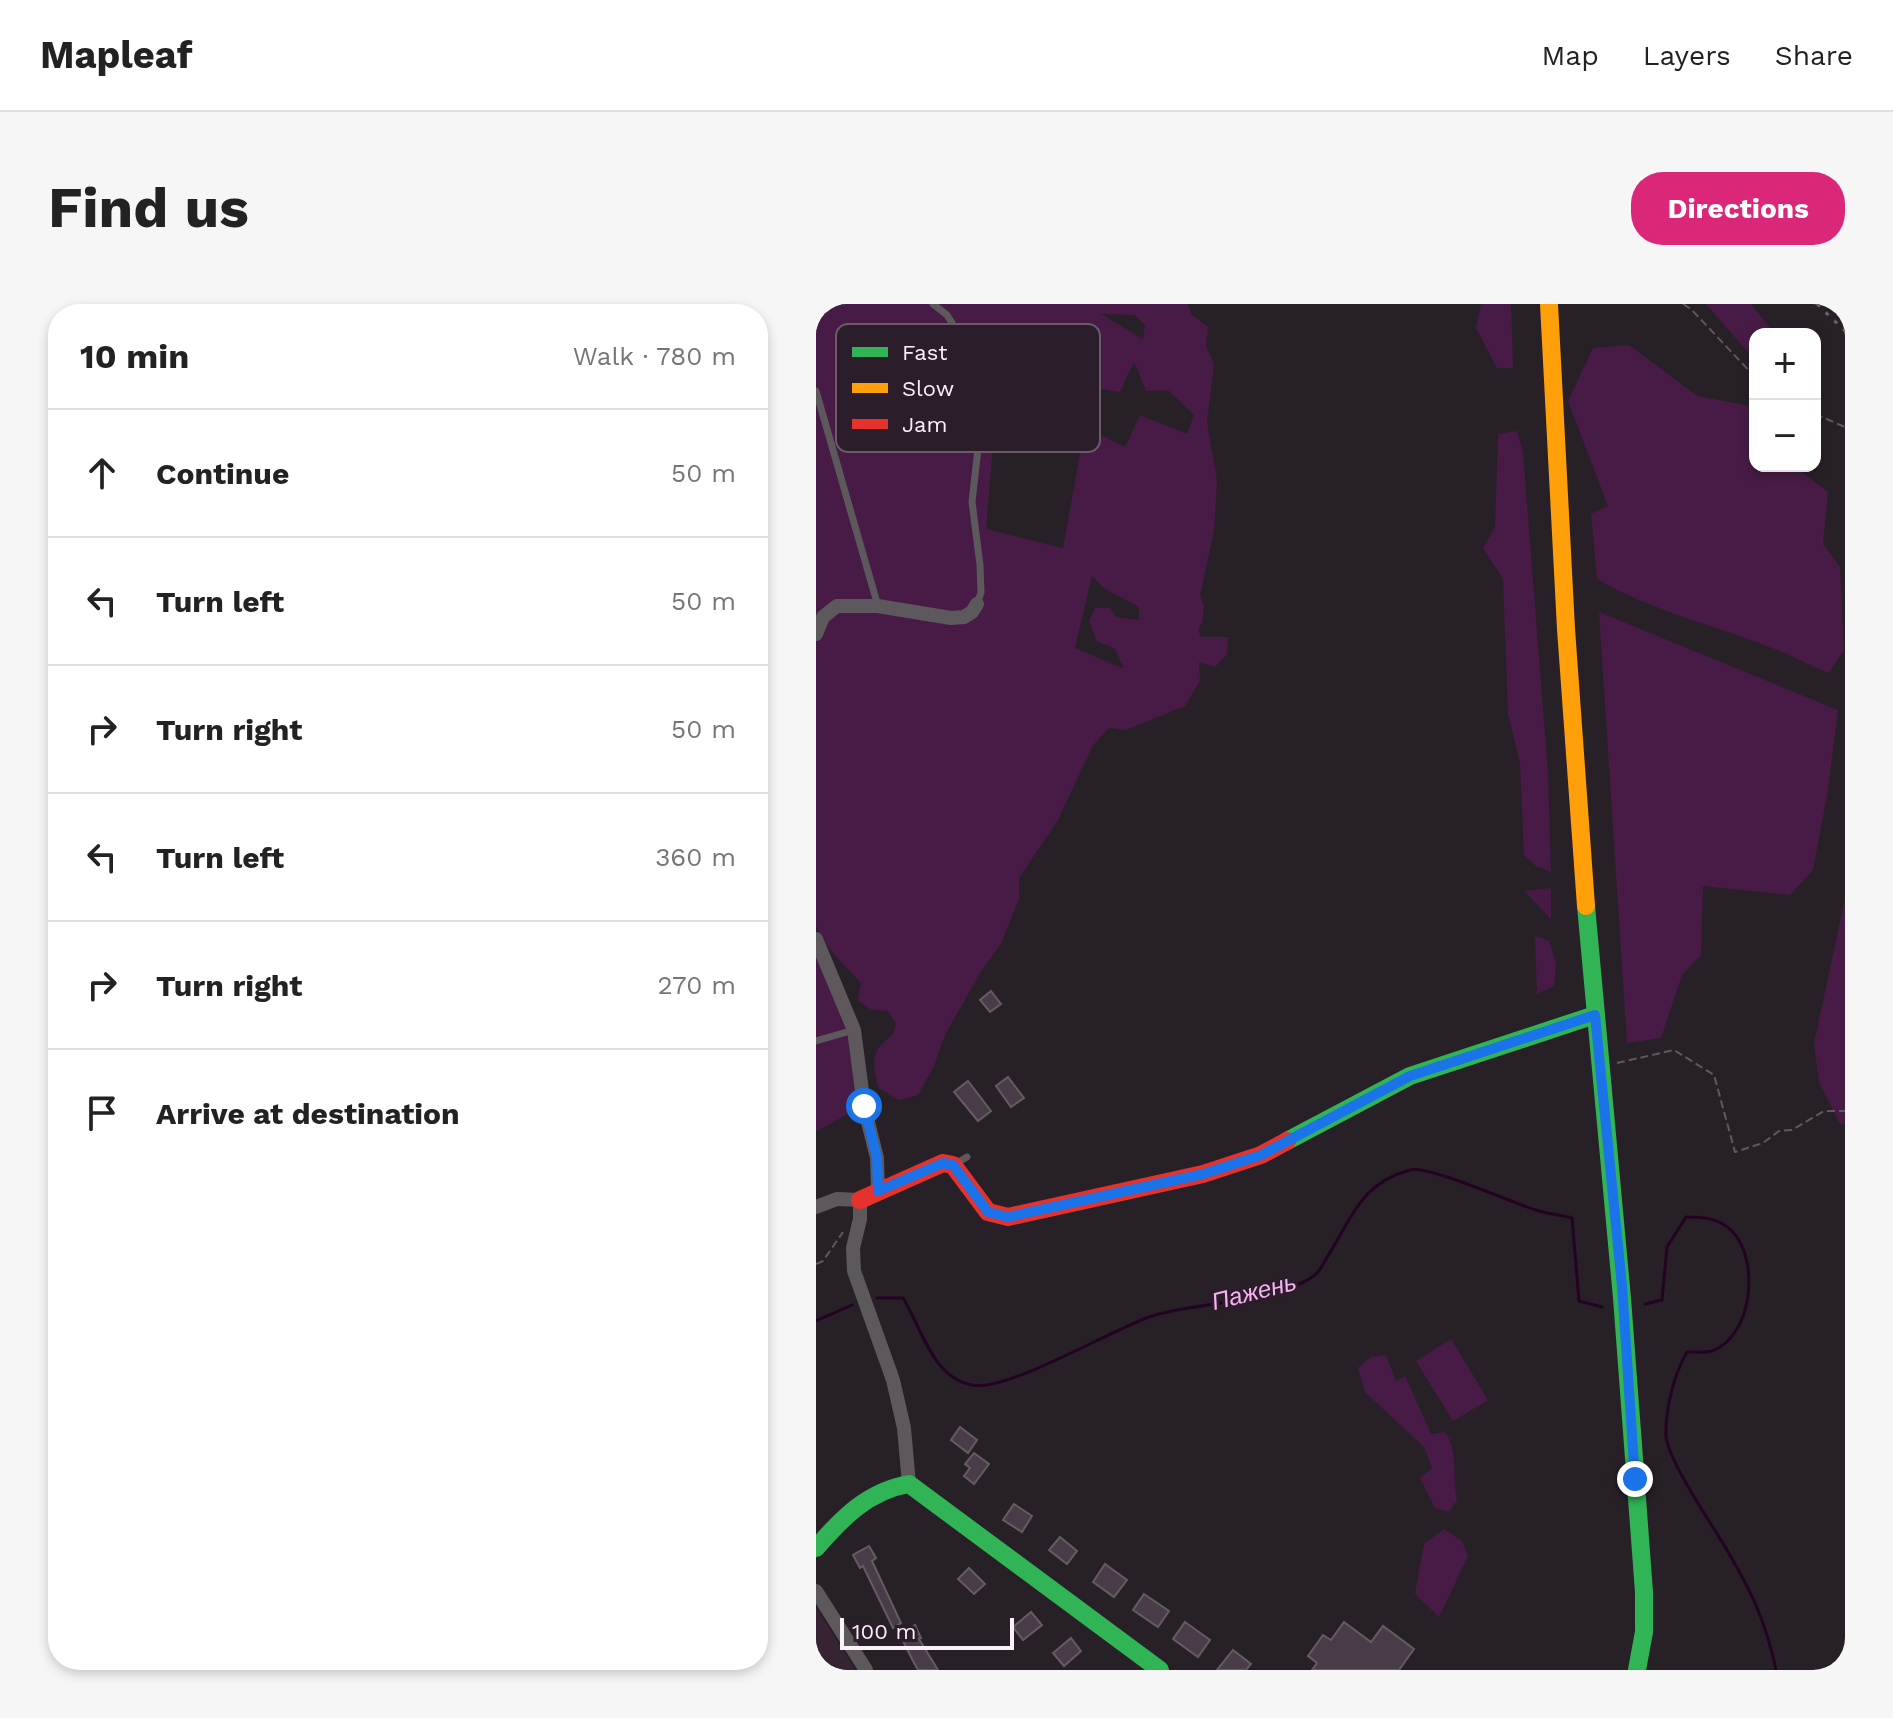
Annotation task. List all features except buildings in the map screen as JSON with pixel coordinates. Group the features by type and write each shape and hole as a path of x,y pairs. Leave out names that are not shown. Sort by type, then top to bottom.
{"street":[{"path":"1549,304 1559,539 1595,1015 1622,1286 1644,1616 1637,1670"},
{"path":"816,634 823,617 837,606 878,606 951,618 964,617 977,604"},
{"path":"816,939 854,1030 864,1106 877,1158 878,1191"},
{"path":"816,1207 837,1199 860,1200 943,1163 960,1161 988,1212 1008,1217 1203,1174 1261,1155 1410,1076 1595,1015"},
{"path":"860,1200 860,1219 853,1248 854,1271 893,1380 904,1428 909,1484"},
{"path":"816,1548 844,1515 892,1487 909,1484 1160,1670"},
{"path":"816,1591 866,1670"}],"lane":[{"path":"936,305 953,324"},
{"path":"816,391 878,606"},
{"path":"977,604 981,593 980,565 972,502 978,452"},
{"path":"816,1041 854,1030"}],"path":[{"path":"1683,304 1749,371"},
{"path":"1821,417 1845,427"},
{"path":"1600,1066 1674,1050 1714,1075 1735,1152 1763,1143 1779,1131 1792,1130 1824,1111 1845,1111"},
{"path":"816,1264 823,1261 844,1231"}],"shaded area":[{"path":"816,304 1188,304 1191,314 1208,327 1206,347 1214,364 1207,422 1217,481 1214,531 1200,595 1204,606 1198,630 1201,637 1228,637 1227,654 1215,667 1199,662 1200,681 1185,706 1126,730 1109,728 1093,745 1058,820 1019,878 1019,898 1001,944 983,968 946,1033 933,1068 918,1095 899,1100 878,1088 876,1052 893,1035 896,1023 888,1011 870,1009 858,1000 861,983 831,951 816,927","holes":["1101,314 1135,315 1145,325 1143,339","1092,576 1105,589 1139,607 1139,620 1116,617 1110,608 1095,608 1089,621 1097,641 1115,649 1124,669 1075,648"]},
{"path":"1481,304 1511,304 1513,368 1497,368 1476,328"},
{"path":"1706,304 1751,304 1770,328 1749,328 1749,353"},
{"path":"1629,345 1697,396 1749,406 1749,472 1802,472 1828,492 1823,544 1840,567 1844,650 1829,673 1750,639 1662,609 1597,579 1591,514 1608,506 1568,401 1593,348"},
{"path":"1517,431 1523,452 1548,773 1551,872 1536,866 1524,855 1520,763 1508,713 1503,579 1483,548 1495,527 1498,434"},
{"path":"1599,612 1838,710 1828,790 1813,870 1790,895 1703,886 1701,955 1682,975 1661,1038 1627,1043"},
{"path":"1551,888 1551,919 1524,891"},
{"path":"1845,899 1845,1125 1840,1124 1819,1082 1814,1043"},
{"path":"1535,936 1549,941 1556,963 1554,986 1537,994"},
{"path":"816,939 854,1030 864,1106 816,1131"},
{"path":"1451,1339 1488,1400 1453,1421 1416,1361"},
{"path":"1386,1355 1396,1381 1405,1376 1431,1434 1445,1432 1449,1439 1454,1456 1457,1500 1449,1512 1435,1508 1420,1478 1432,1468 1424,1447 1365,1392 1358,1368 1371,1357"},
{"path":"1444,1529 1462,1541 1468,1556 1439,1617 1415,1594 1424,1544"},
{"path":"816,1607 855,1670 816,1670"}],"waterway":[{"name":"Пажень","path":"877,1298 903,1298 937,1362 958,1380 972,1385 988,1385 1034,1370 1152,1316 1261,1296 1301,1283 1320,1270 1352,1214 1369,1192 1393,1176 1420,1170 1536,1210 1572,1218 1579,1301 1602,1307"},
{"name":"Пажень","path":"1645,1304 1662,1300 1667,1247 1686,1217 1716,1221 1732,1231 1741,1244 1749,1278 1744,1314 1726,1343 1712,1351 1687,1352 1671,1392 1666,1436 1682,1477 1751,1594 1768,1637 1776,1670"},
{"name":"Пажень","path":"816,1321 852,1305"}],"railway":[{"path":"1817,304 1845,331"}],"traffic: fast":[{"path":"1586,906 1622,1298 1644,1592 1644,1632 1637,1670"},
{"path":"1287,1141 1410,1076 1595,1015"},
{"path":"816,1548 846,1516 868,1499 909,1484 1160,1670"}],"traffic: slow":[{"path":"1549,304 1566,629 1586,906"}],"traffic: jam":[{"path":"860,1200 943,1163 953,1165 988,1212 1008,1217 1203,1174 1261,1155 1287,1141"}],"route":[{"path":"864,1106 877,1158 878,1191 943,1163 953,1165 988,1212 1008,1217 1203,1174 1261,1155 1410,1076 1595,1015 1622,1286 1635,1479"}]}
